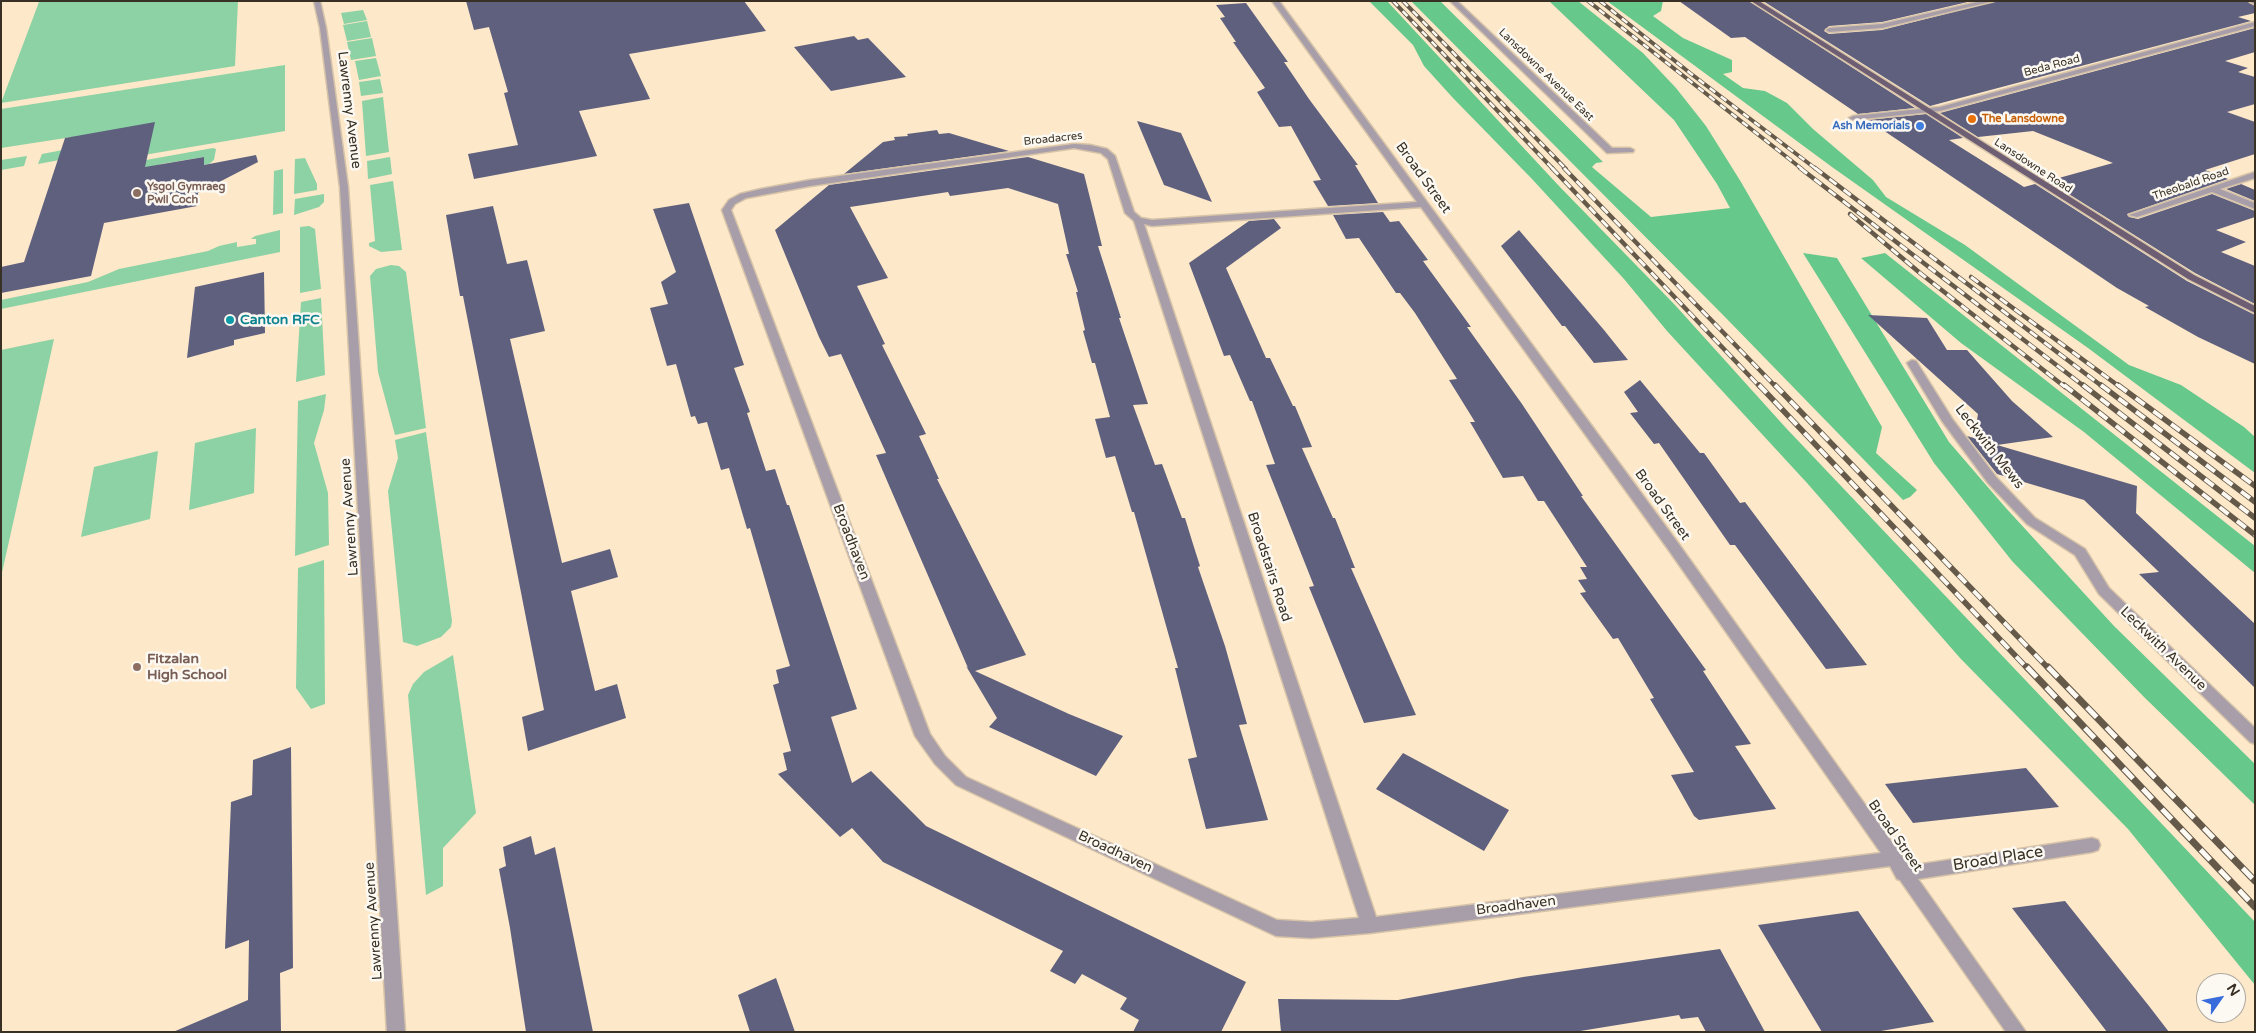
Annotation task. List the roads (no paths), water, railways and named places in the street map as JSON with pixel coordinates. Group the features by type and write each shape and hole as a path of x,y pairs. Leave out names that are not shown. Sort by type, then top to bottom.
{"main road":[{"name":"Lansdowne Road","path":"1754,1 2190,277 2255,310"}],"street":[{"name":"Lawrenny Avenue","path":"317,1 326,45 344,187 396,1032"},
{"name":"Broad Street","path":"1275,1 1673,546 1892,858 2017,1032"},
{"name":"Lansdowne Avenue East","path":"1453,1 1610,151 1630,150"},
{"path":"1829,30 1882,26 1991,1"},
{"name":"Beda Road","path":"1853,118 1927,111 2255,24"},
{"name":"Broadacres","path":"732,202 761,192 810,183 1074,146 1104,150 1112,158 1130,213 1138,220"},
{"name":"Theobald Road","path":"2134,215 2255,174"},
{"path":"2212,189 2255,206"},
{"name":"Broadhaven","path":"732,202 726,210 923,736 940,760 962,781 1276,928 1311,930 1370,925 1892,858"},
{"path":"1138,220 1152,223 1167,223 1423,204"},
{"name":"Broadstairs Road","path":"1138,220 1370,925"},
{"name":"Leckwith Mews","path":"1912,363 1948,421 1992,480 2030,521 2080,552"},
{"name":"Leckwith Avenue","path":"2080,552 2104,591 2255,738"},
{"name":"Broad Place","path":"1904,874 2092,845"}],"railway":[{"path":"1393,1 1553,169"},
{"path":"1403,1 1566,169"},
{"path":"1588,1 1802,169"},
{"path":"1600,1 1690,73 1816,169"},
{"path":"1552,168 1760,387"},
{"path":"1564,168 1776,387"},
{"path":"1800,168 2085,387"},
{"path":"1815,168 2103,387"},
{"path":"1850,214 1920,273 2065,387"},
{"path":"1971,277 2120,387"},
{"path":"1759,385 2028,669"},
{"path":"1775,385 2049,669"},
{"path":"2064,385 2255,535"},
{"path":"2083,385 2255,518"},
{"path":"2101,385 2255,502"},
{"path":"2118,385 2255,486"},
{"path":"2027,667 2255,907"},
{"path":"2048,667 2255,881"}],"place":[{"name":"The Lansdowne","path":"1972,119"},
{"name":"Ash Memorials","path":"1920,126"},
{"name":"Ysgol Gymraeg Pwll Coch","path":"137,193"},
{"name":"Canton RFC","path":"230,320"},
{"name":"Fitzalan High School","path":"137,667"}]}
